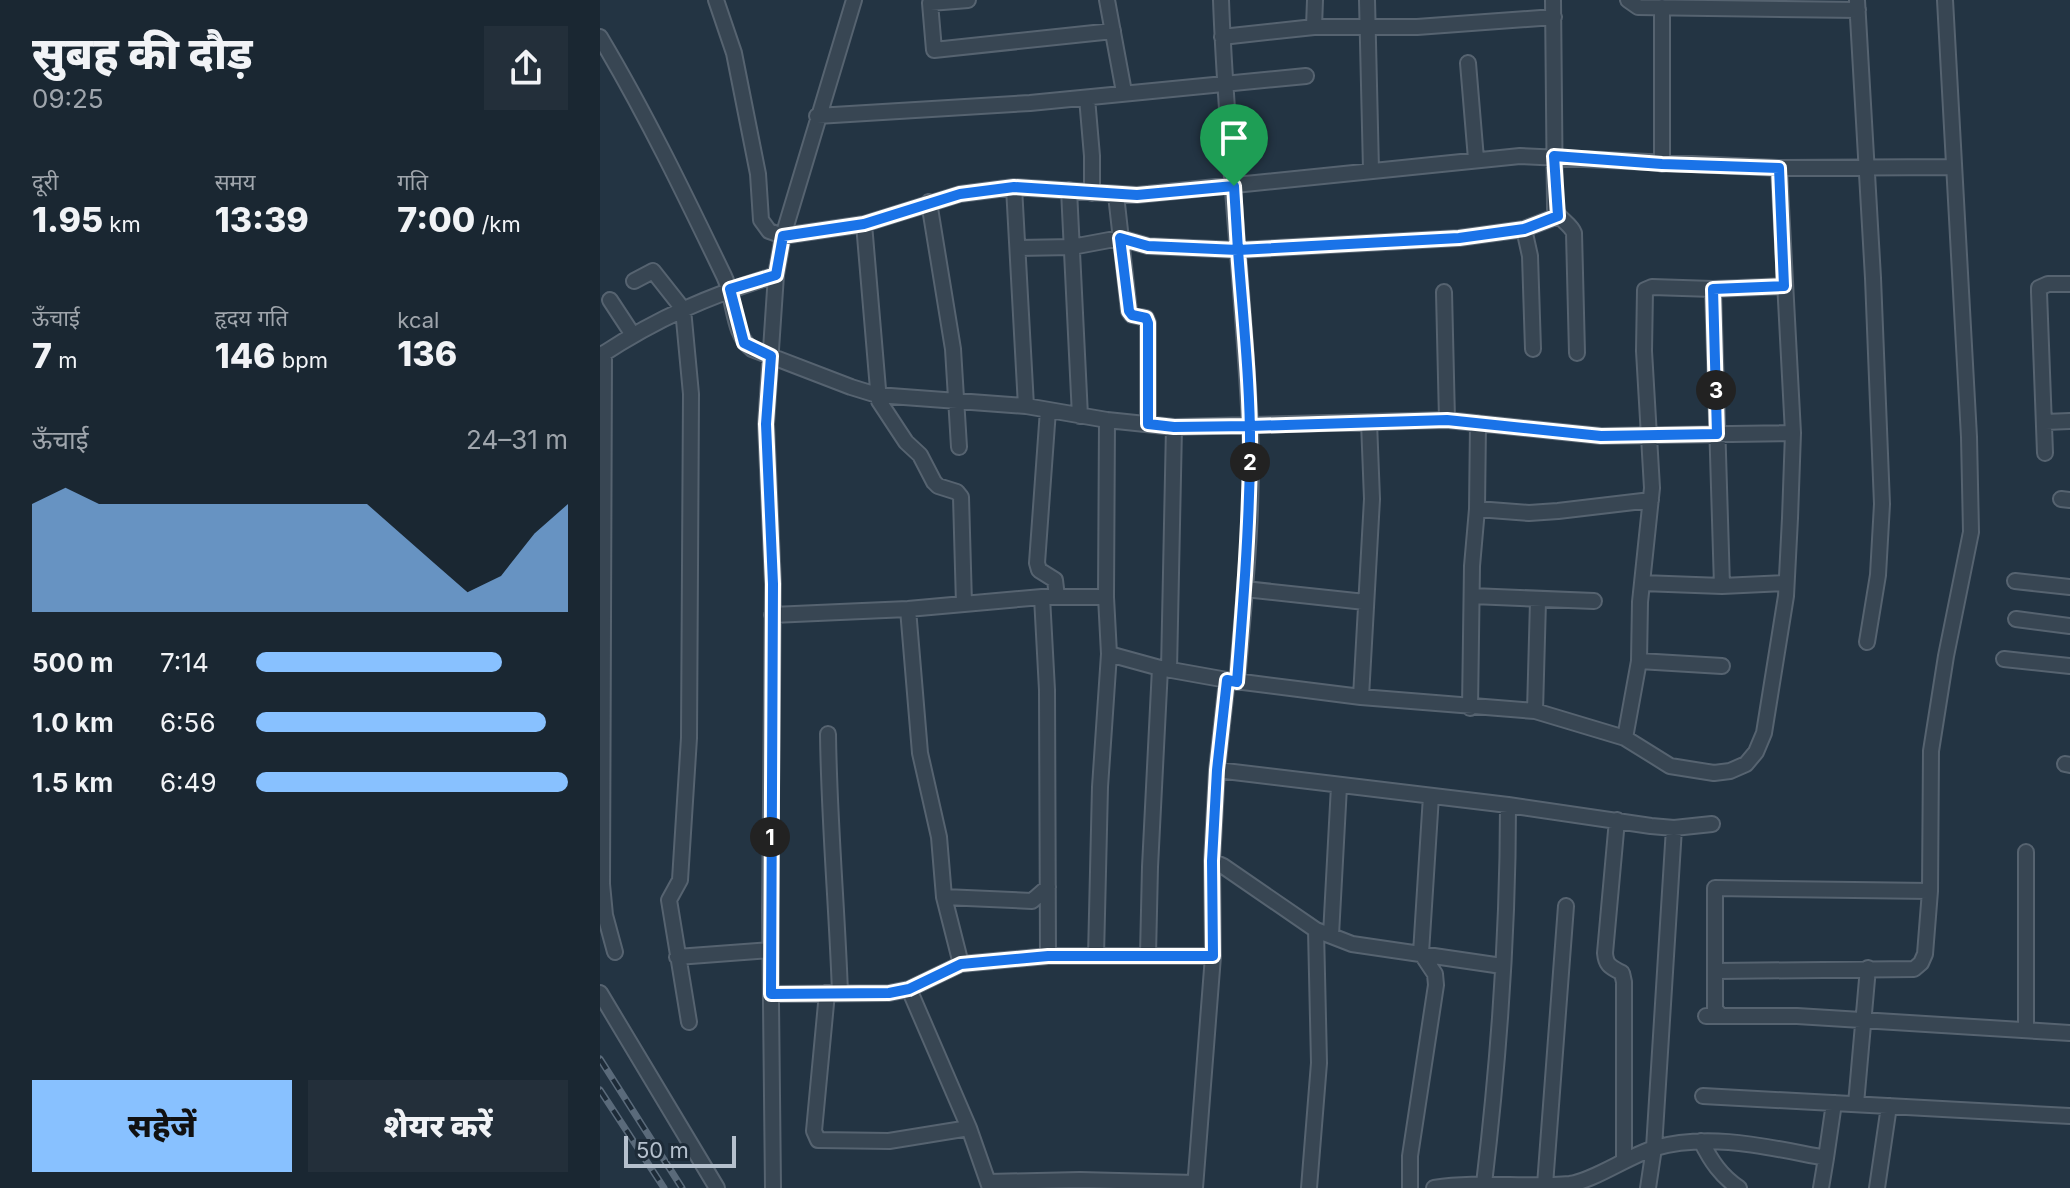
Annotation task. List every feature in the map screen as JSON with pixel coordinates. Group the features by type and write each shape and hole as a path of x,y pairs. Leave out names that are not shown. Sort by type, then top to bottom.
{"street":[{"path":"716,0 734,53 758,174 761,220 769,231 783,236 864,224 960,194 1014,187 1116,195 1234,186 1476,159 1554,156 1779,168 1952,167"},
{"path":"773,1188 770,950 772,615 766,424 776,275 783,236 817,116 854,0"},
{"path":"968,0 930,3 934,50 1113,31"},
{"path":"1107,0 1124,92"},
{"path":"909,989 969,1128 989,1185 1080,1180 1195,1186 1213,956 1212,861 1217,770 1245,589 1250,426 1224,82 1221,0"},
{"path":"1314,27 1315,0"},
{"path":"1367,0 1371,170"},
{"path":"1553,0 1554,156 1558,216 1574,233 1577,353"},
{"path":"1628,0 1638,7 1691,4 1857,5 1882,504 1878,575 1867,642"},
{"path":"1717,971 1914,969 1925,954 1930,891 1931,751 1971,532 1969,437 1945,0"},
{"path":"1662,7 1662,164"},
{"path":"1222,37 1314,27 1368,28 1554,17"},
{"path":"600,37 633,92 730,289 744,343 851,387 877,395 1026,406 1107,420 1174,427 1447,420 1601,436 1793,433"},
{"path":"1468,63 1476,159"},
{"path":"817,116 1087,98 1306,76"},
{"path":"1087,98 1092,193"},
{"path":"1109,654 1165,669 1232,681 1470,708 1535,711 1625,738 1670,766 1714,773 1730,771 1746,764 1756,752 1764,733 1786,583 1793,433 1779,168"},
{"path":"1014,187 1026,406"},
{"path":"1069,190 1080,416"},
{"path":"1116,195 1129,311 1132,315 1146,318 1148,323 1148,424"},
{"path":"929,202 953,349 959,447"},
{"path":"1018,248 1072,247 1120,238 1148,246 1238,250 1459,238 1524,229 1558,216"},
{"path":"864,224 877,395 906,442 920,455 934,482 957,492 961,497 964,604"},
{"path":"1524,229 1530,256 1533,349"},
{"path":"634,281 653,271 683,309 691,394 689,738 680,880 669,900 689,1022"},
{"path":"615,952 605,915 602,884 602,354 653,322 730,289 776,275"},
{"path":"2045,453 2039,288 2048,284 2070,284"},
{"path":"1625,738 1639,661 1642,583 1651,500 1644,351 1645,290 1652,287 1713,289 1784,286"},
{"path":"1713,289 1722,586"},
{"path":"1444,292 1447,420"},
{"path":"610,300 633,335"},
{"path":"1048,410 1037,563 1039,570 1055,580 1049,597 1047,690 1048,956"},
{"path":"1096,956 1100,787 1109,654 1106,597 1107,420"},
{"path":"2045,422 2070,421"},
{"path":"1361,697 1372,499 1369,422"},
{"path":"1470,708 1478,423"},
{"path":"1148,955 1150,867 1165,669 1174,427"},
{"path":"1477,509 1529,513 1651,500"},
{"path":"2015,581 2070,587"},
{"path":"1642,583 1722,586 1786,583"},
{"path":"1245,589 1365,602"},
{"path":"1472,596 1594,601"},
{"path":"772,615 908,609 1049,597 1106,597"},
{"path":"1535,711 1538,601"},
{"path":"908,609 920,753 939,837 944,897 961,964"},
{"path":"2016,619 2070,626"},
{"path":"2004,659 2070,666"},
{"path":"1639,661 1722,666"},
{"path":"828,734 829,816 837,905 833,993 814,1131 818,1140 889,1141 969,1128"},
{"path":"1217,770 1674,828 1712,824"},
{"path":"1331,935 1339,786"},
{"path":"1410,1188 1410,1156 1436,985 1435,974 1421,953 1431,796"},
{"path":"1484,1184 1496,1082 1508,805"},
{"path":"1617,820 1605,953 1609,967 1622,973 1624,982 1624,1161"},
{"path":"1648,1188 1654,1148 1674,828"},
{"path":"2026,852 2026,1030"},
{"path":"1212,861 1316,930 1352,944 1502,966"},
{"path":"944,897 1032,901 1048,887"},
{"path":"1930,891 1715,888 1717,971 1713,1016 1797,1016 2070,1033"},
{"path":"1545,1185 1566,906"},
{"path":"1309,1188 1319,1063 1316,930"},
{"path":"677,957 770,950"},
{"path":"771,994 889,993 909,989 961,964 1048,956 1213,956"},
{"path":"1856,1104 1868,968"},
{"path":"600,993 717,1188"},
{"path":"1703,1096 2070,1116"},
{"path":"1821,1188 1834,1103"},
{"path":"1877,1188 1889,1106"},
{"path":"1434,1188 1484,1184 1573,1186 1654,1148 1686,1141 1771,1147 1826,1158"},
{"path":"1701,1141 1712,1163 1739,1188"},
{"path":"1716,1188 1722,1174"}],"railway":[{"path":"600,1059 682,1188"},
{"path":"600,1090 664,1188"}],"route":[{"path":"1234,186 1137,195 1043,187 1014,187 960,194 864,224 783,236 776,275 730,289 744,343 771,356 766,424 773,584 771,994 889,993 909,989 961,964 1048,956 1213,956 1212,861 1217,770 1227,680 1237,682 1245,589 1250,457 1250,426 1238,250 1459,238 1524,229 1558,216 1555,209 1554,156 1779,168 1784,286 1713,289 1717,434 1601,436 1447,420 1250,426 1174,427 1148,424 1148,323 1146,318 1132,315 1129,311 1120,238 1148,246 1238,250 1234,186"}]}
